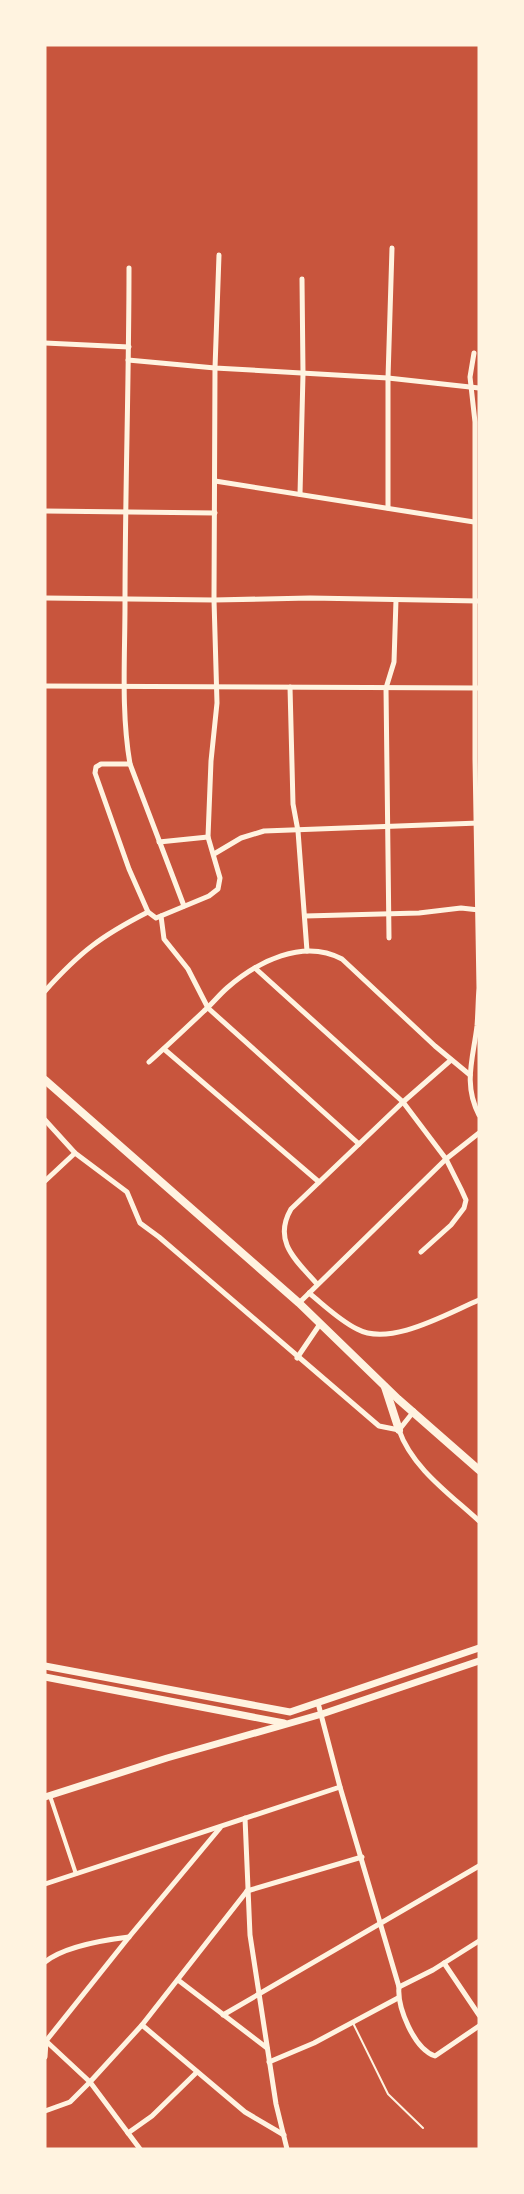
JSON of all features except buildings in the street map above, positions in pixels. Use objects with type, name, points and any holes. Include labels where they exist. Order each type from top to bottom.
[{"type":"highway","points":[[45,1080],[298,1303],[385,1386],[479,1470]]},
{"type":"highway","points":[[385,1386],[399,1430]]},
{"type":"main road","points":[[45,1666],[290,1712],[479,1647]]},
{"type":"main road","points":[[48,1796],[167,1758],[322,1714],[479,1661]]},
{"type":"main road","points":[[86,1684],[89,1674]]},
{"type":"main road","points":[[45,1677],[289,1724]]},
{"type":"main road","points":[[111,1689],[114,1678]]},
{"type":"street","points":[[388,508],[388,378],[392,248]]},
{"type":"street","points":[[130,764],[101,764],[96,767],[95,773],[117,836],[149,913],[154,918],[209,896],[218,889],[220,878],[208,837],[217,703],[214,600],[215,368],[219,255]]},
{"type":"street","points":[[129,268],[125,511],[127,745],[130,764],[184,906]]},
{"type":"street","points":[[300,494],[303,374],[302,279]]},
{"type":"street","points":[[45,343],[129,347]]},
{"type":"street","points":[[474,353],[470,388],[475,411],[478,949],[477,1026],[470,1075],[470,1094],[479,1115]]},
{"type":"street","points":[[128,360],[215,368],[388,378],[479,388]]},
{"type":"street","points":[[215,481],[474,522]]},
{"type":"street","points":[[45,511],[215,513]]},
{"type":"street","points":[[45,598],[214,600],[310,598],[477,601]]},
{"type":"street","points":[[389,938],[386,688],[394,662],[396,600]]},
{"type":"street","points":[[45,686],[477,688]]},
{"type":"street","points":[[290,687],[293,804],[298,831],[308,951]]},
{"type":"street","points":[[214,854],[241,838],[264,831],[477,823]]},
{"type":"street","points":[[159,842],[208,837]]},
{"type":"street","points":[[306,916],[427,912],[461,908],[478,910]]},
{"type":"street","points":[[45,991],[73,960],[92,944],[114,929],[149,913]]},
{"type":"street","points":[[161,916],[164,939],[188,969],[208,1008],[359,1144]]},
{"type":"street","points":[[149,1062],[227,988],[255,968],[273,958],[308,951],[342,958],[470,1075]]},
{"type":"street","points":[[255,968],[403,1102],[446,1160],[464,1194],[466,1200],[464,1208],[451,1225],[421,1252]]},
{"type":"street","points":[[164,1049],[319,1182]]},
{"type":"street","points":[[317,1284],[288,1250],[284,1233],[286,1217],[291,1209],[403,1102],[451,1060]]},
{"type":"street","points":[[45,1120],[75,1153],[127,1192],[140,1223],[379,1426],[399,1430]]},
{"type":"street","points":[[298,1303],[446,1160],[479,1133]]},
{"type":"street","points":[[45,1181],[75,1153]]},
{"type":"street","points":[[309,1293],[358,1330],[381,1336],[403,1332],[479,1300]]},
{"type":"street","points":[[297,1358],[320,1324]]},
{"type":"street","points":[[399,1430],[414,1411]]},
{"type":"street","points":[[399,1430],[404,1443],[421,1467],[479,1521]]},
{"type":"street","points":[[318,1703],[340,1787],[399,1987],[398,1998],[418,2044],[428,2054],[435,2056],[479,2026]]},
{"type":"street","points":[[45,1884],[340,1787]]},
{"type":"street","points":[[48,1796],[76,1875]]},
{"type":"street","points":[[245,1818],[250,1935],[276,2104],[287,2149]]},
{"type":"street","points":[[45,2057],[46,2040],[222,1826]]},
{"type":"street","points":[[45,2111],[70,2102],[90,2082],[142,2025],[247,1891],[362,1857]]},
{"type":"street","points":[[223,2015],[479,1866]]},
{"type":"street","points":[[45,1962],[57,1954],[70,1950],[129,1937]]},
{"type":"street","points":[[399,1987],[479,1941]]},
{"type":"street","points":[[444,1963],[479,2015]]},
{"type":"street","points":[[178,1980],[267,2048]]},
{"type":"street","points":[[269,2062],[314,2043],[398,1998]]},
{"type":"street","points":[[142,2025],[245,2112],[284,2135]]},
{"type":"street","points":[[46,2040],[90,2082],[140,2149]]},
{"type":"street","points":[[128,2133],[152,2116],[196,2072]]},
{"type":"lane","points":[[353,2023],[388,2094],[423,2128]]}]
